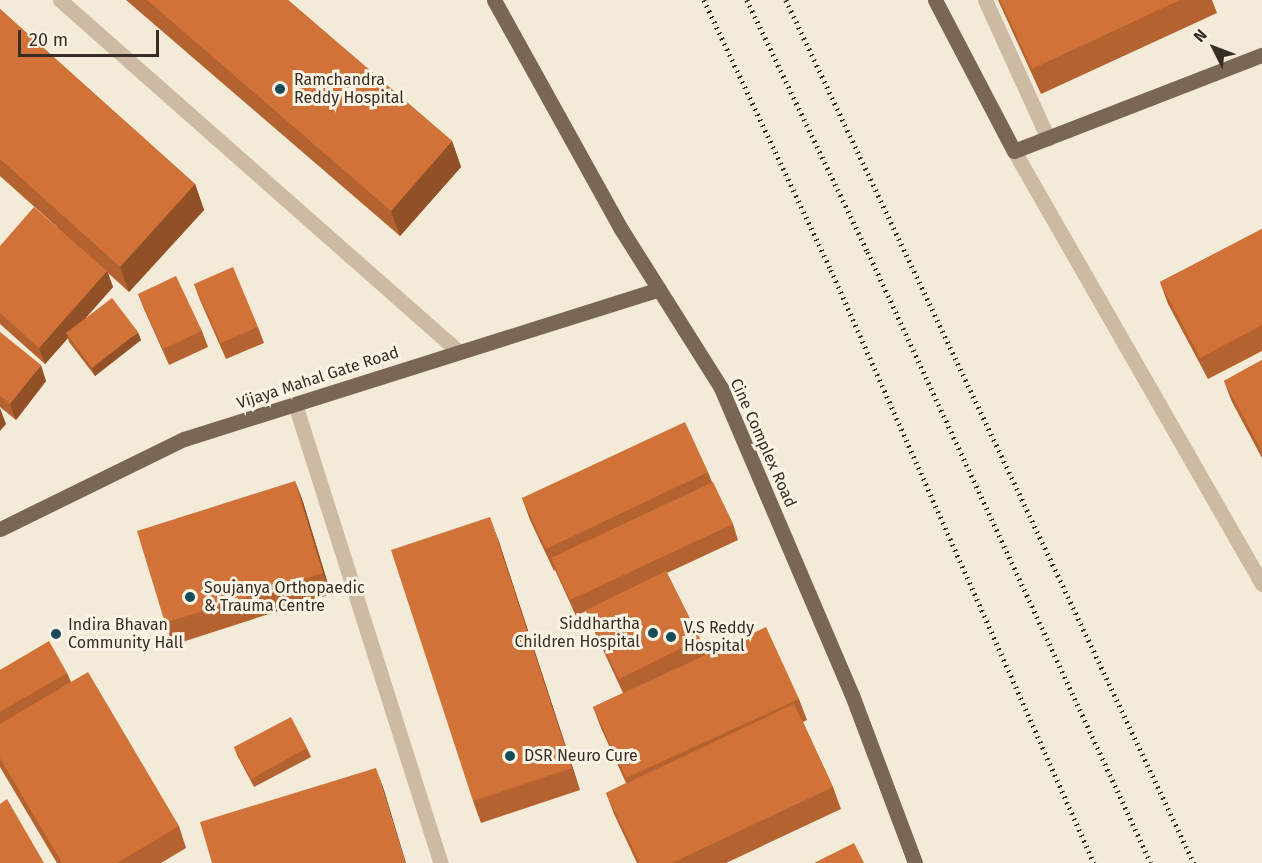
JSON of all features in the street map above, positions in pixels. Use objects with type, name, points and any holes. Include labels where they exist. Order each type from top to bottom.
[{"type":"main road","name":"Cine Complex Road","points":[[494,0],[621,229],[721,388],[852,696],[915,863]]},
{"type":"main road","points":[[935,0],[1014,151],[1262,55]]},
{"type":"main road","name":"Vijaya Mahal Gate Road","points":[[0,529],[184,439],[659,289]]},
{"type":"street","points":[[60,0],[459,352]]},
{"type":"street","points":[[985,0],[1048,138]]},
{"type":"street","points":[[1014,151],[1261,581]]},
{"type":"street","points":[[295,404],[441,863]]},
{"type":"building","points":[[147,0],[288,0],[452,141],[391,211]]},
{"type":"building","points":[[1000,0],[1180,0],[1032,69]]},
{"type":"building","points":[[0,9],[195,184],[120,267],[0,159]]},
{"type":"building","points":[[34,207],[107,271],[39,348],[0,313],[0,246]]},
{"type":"building","points":[[1262,229],[1262,325],[1200,358],[1160,282]]},
{"type":"building","points":[[233,267],[258,327],[221,343],[194,284]]},
{"type":"building","points":[[176,276],[202,331],[163,349],[138,294]]},
{"type":"building","points":[[112,298],[138,332],[92,368],[66,333]]},
{"type":"building","points":[[0,332],[41,365],[10,404],[0,396]]},
{"type":"building","points":[[1262,360],[1262,451],[1224,381]]},
{"type":"building","points":[[685,422],[708,472],[546,549],[522,498]]},
{"type":"building","points":[[295,481],[323,573],[165,623],[137,531]]},
{"type":"building","points":[[713,482],[733,524],[570,600],[551,558]]},
{"type":"building","points":[[490,517],[572,768],[473,801],[391,550]]},
{"type":"building","points":[[666,571],[700,639],[619,679],[586,610]]},
{"type":"building","points":[[766,627],[799,699],[626,778],[593,707]]},
{"type":"building","points":[[49,641],[67,673],[0,712],[0,670]]},
{"type":"building","points":[[88,672],[179,826],[117,863],[62,863],[0,758],[0,724]]},
{"type":"building","points":[[794,704],[833,787],[672,863],[640,863],[606,793]]},
{"type":"building","points":[[291,717],[307,748],[251,779],[234,747]]},
{"type":"building","points":[[376,768],[405,863],[212,863],[200,822]]},
{"type":"building","points":[[7,799],[44,863],[0,863],[0,804]]},
{"type":"building","points":[[854,843],[864,863],[814,863]]},
{"type":"railway","points":[[704,0],[831,270],[1094,863]]},
{"type":"railway","points":[[747,0],[868,252],[1151,863]]},
{"type":"railway","points":[[786,0],[1194,863]]},
{"type":"place","name":"Ramchandra Reddy Hospital","points":[[280,89]]},
{"type":"place","name":"Soujanya Orthopaedic & Trauma Centre","points":[[190,597]]},
{"type":"place","name":"Siddhartha Children Hospital","points":[[653,633]]},
{"type":"place","name":"Indira Bhavan Community Hall","points":[[56,634]]},
{"type":"place","name":"V.S Reddy Hospital","points":[[671,637]]},
{"type":"place","name":"DSR Neuro Cure","points":[[510,756]]}]
